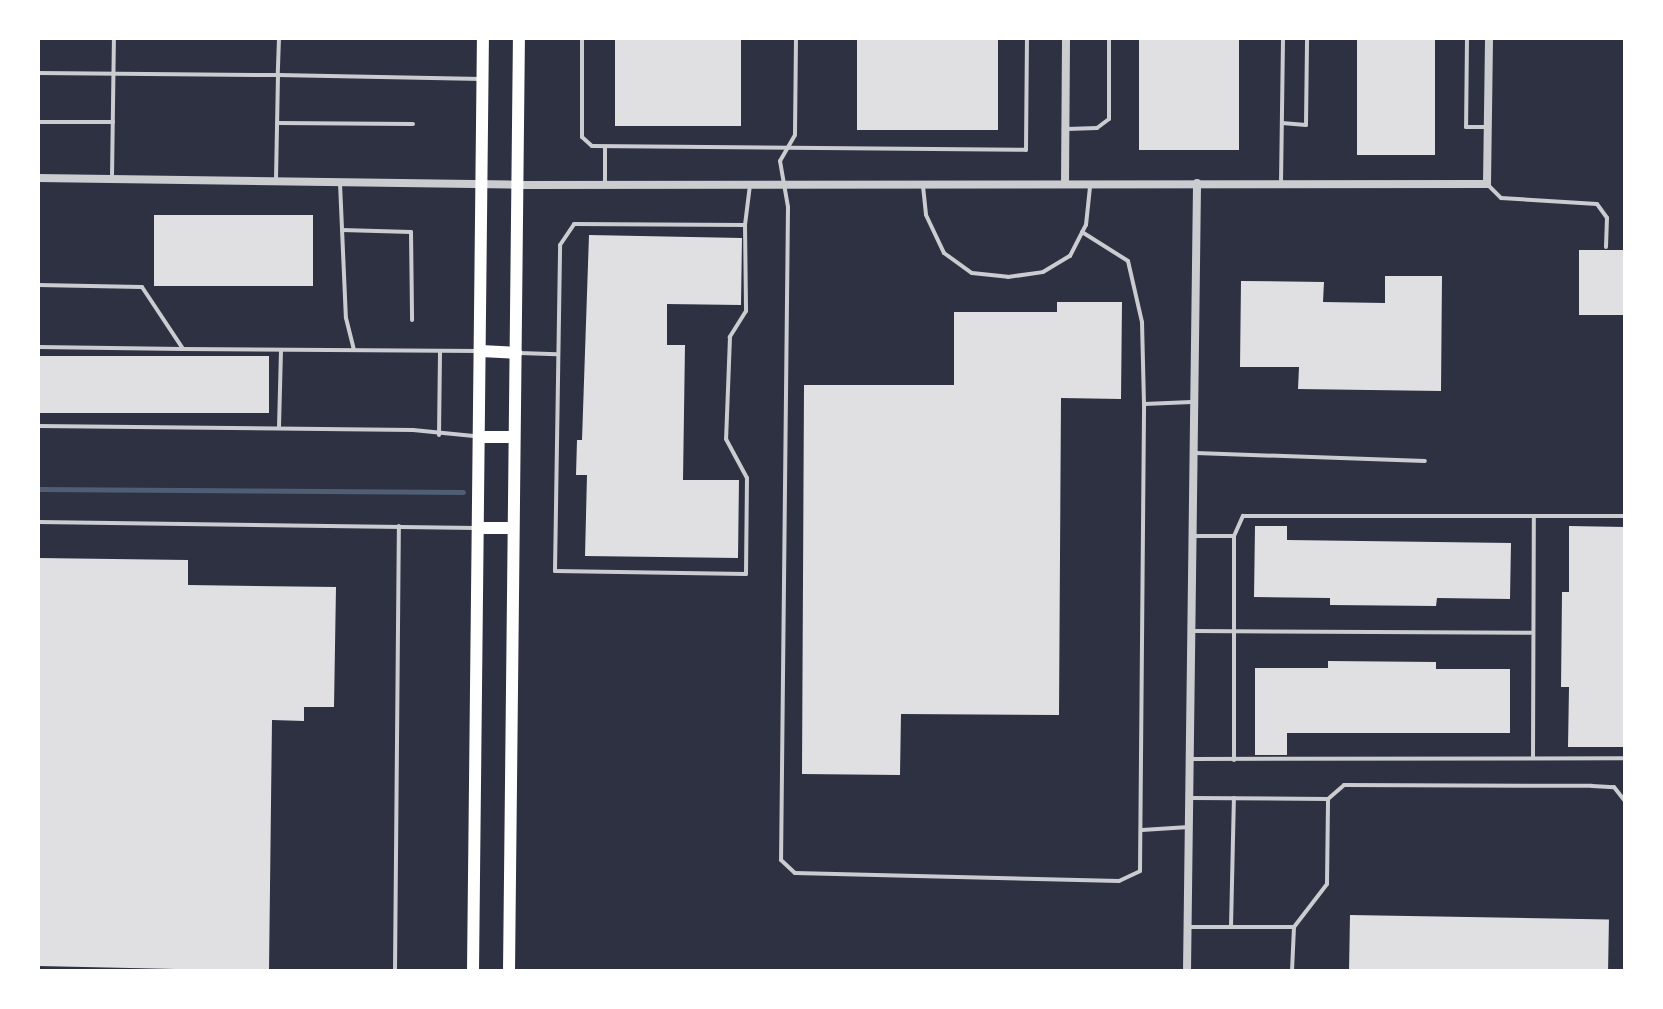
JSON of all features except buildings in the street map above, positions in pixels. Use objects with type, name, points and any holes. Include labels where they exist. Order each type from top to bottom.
[{"type":"main road","points":[[473,971],[483,38]]},
{"type":"main road","points":[[509,971],[519,38]]},
{"type":"main road","points":[[481,351],[516,353]]},
{"type":"main road","points":[[481,437],[514,437]]},
{"type":"main road","points":[[480,528],[513,528]]},
{"type":"street","points":[[1065,184],[1066,38]]},
{"type":"street","points":[[38,178],[483,185],[1487,184],[1489,38]]},
{"type":"street","points":[[1187,971],[1193,759],[1191,631],[1197,183]]},
{"type":"lane","points":[[112,180],[114,38]]},
{"type":"lane","points":[[276,182],[279,38]]},
{"type":"lane","points":[[582,38],[582,137],[592,146],[1026,150],[1027,38]]},
{"type":"lane","points":[[796,38],[795,135],[780,161],[788,207],[781,860],[795,873],[1119,881],[1140,871],[1142,322],[1128,261],[1082,232]]},
{"type":"lane","points":[[1065,129],[1097,128],[1109,119],[1109,38]]},
{"type":"lane","points":[[1281,183],[1283,38]]},
{"type":"lane","points":[[1282,123],[1306,125],[1307,38]]},
{"type":"lane","points":[[1467,38],[1466,127],[1488,127]]},
{"type":"lane","points":[[38,73],[483,79]]},
{"type":"lane","points":[[38,122],[113,122]]},
{"type":"lane","points":[[277,123],[413,124]]},
{"type":"lane","points":[[605,147],[605,185]]},
{"type":"lane","points":[[340,183],[346,318],[354,350]]},
{"type":"lane","points":[[923,184],[926,215],[944,253],[972,273],[1043,272],[1070,256],[1082,232],[1091,184]]},
{"type":"lane","points":[[1487,184],[1501,198],[1597,204],[1607,218],[1606,247]]},
{"type":"lane","points":[[745,225],[574,224],[560,245],[555,571],[746,574],[747,478],[726,439],[730,337],[746,311],[745,225],[750,185]]},
{"type":"lane","points":[[342,230],[411,232],[412,320]]},
{"type":"lane","points":[[38,285],[142,287],[183,349]]},
{"type":"lane","points":[[38,347],[481,351]]},
{"type":"lane","points":[[279,428],[281,350]]},
{"type":"lane","points":[[439,435],[440,351]]},
{"type":"lane","points":[[516,353],[557,354]]},
{"type":"lane","points":[[1144,404],[1194,402]]},
{"type":"lane","points":[[38,426],[279,428],[481,437]]},
{"type":"lane","points":[[1193,453],[1425,461]]},
{"type":"lane","points":[[1234,760],[1234,536],[1243,516],[1625,516]]},
{"type":"lane","points":[[1533,758],[1531,633],[1534,516]]},
{"type":"lane","points":[[38,522],[480,528]]},
{"type":"lane","points":[[395,971],[399,526]]},
{"type":"lane","points":[[1192,536],[1234,536]]},
{"type":"lane","points":[[1191,631],[1531,633]]},
{"type":"lane","points":[[1193,759],[1625,758]]},
{"type":"lane","points":[[1192,798],[1328,799],[1344,785],[1406,785],[1614,787],[1625,801]]},
{"type":"lane","points":[[1231,927],[1234,798]]},
{"type":"lane","points":[[1292,971],[1294,927],[1327,884],[1328,799]]},
{"type":"lane","points":[[1141,830],[1191,827]]},
{"type":"lane","points":[[1188,927],[1294,927]]},
{"type":"waterway","points":[[38,489],[463,492]]}]
